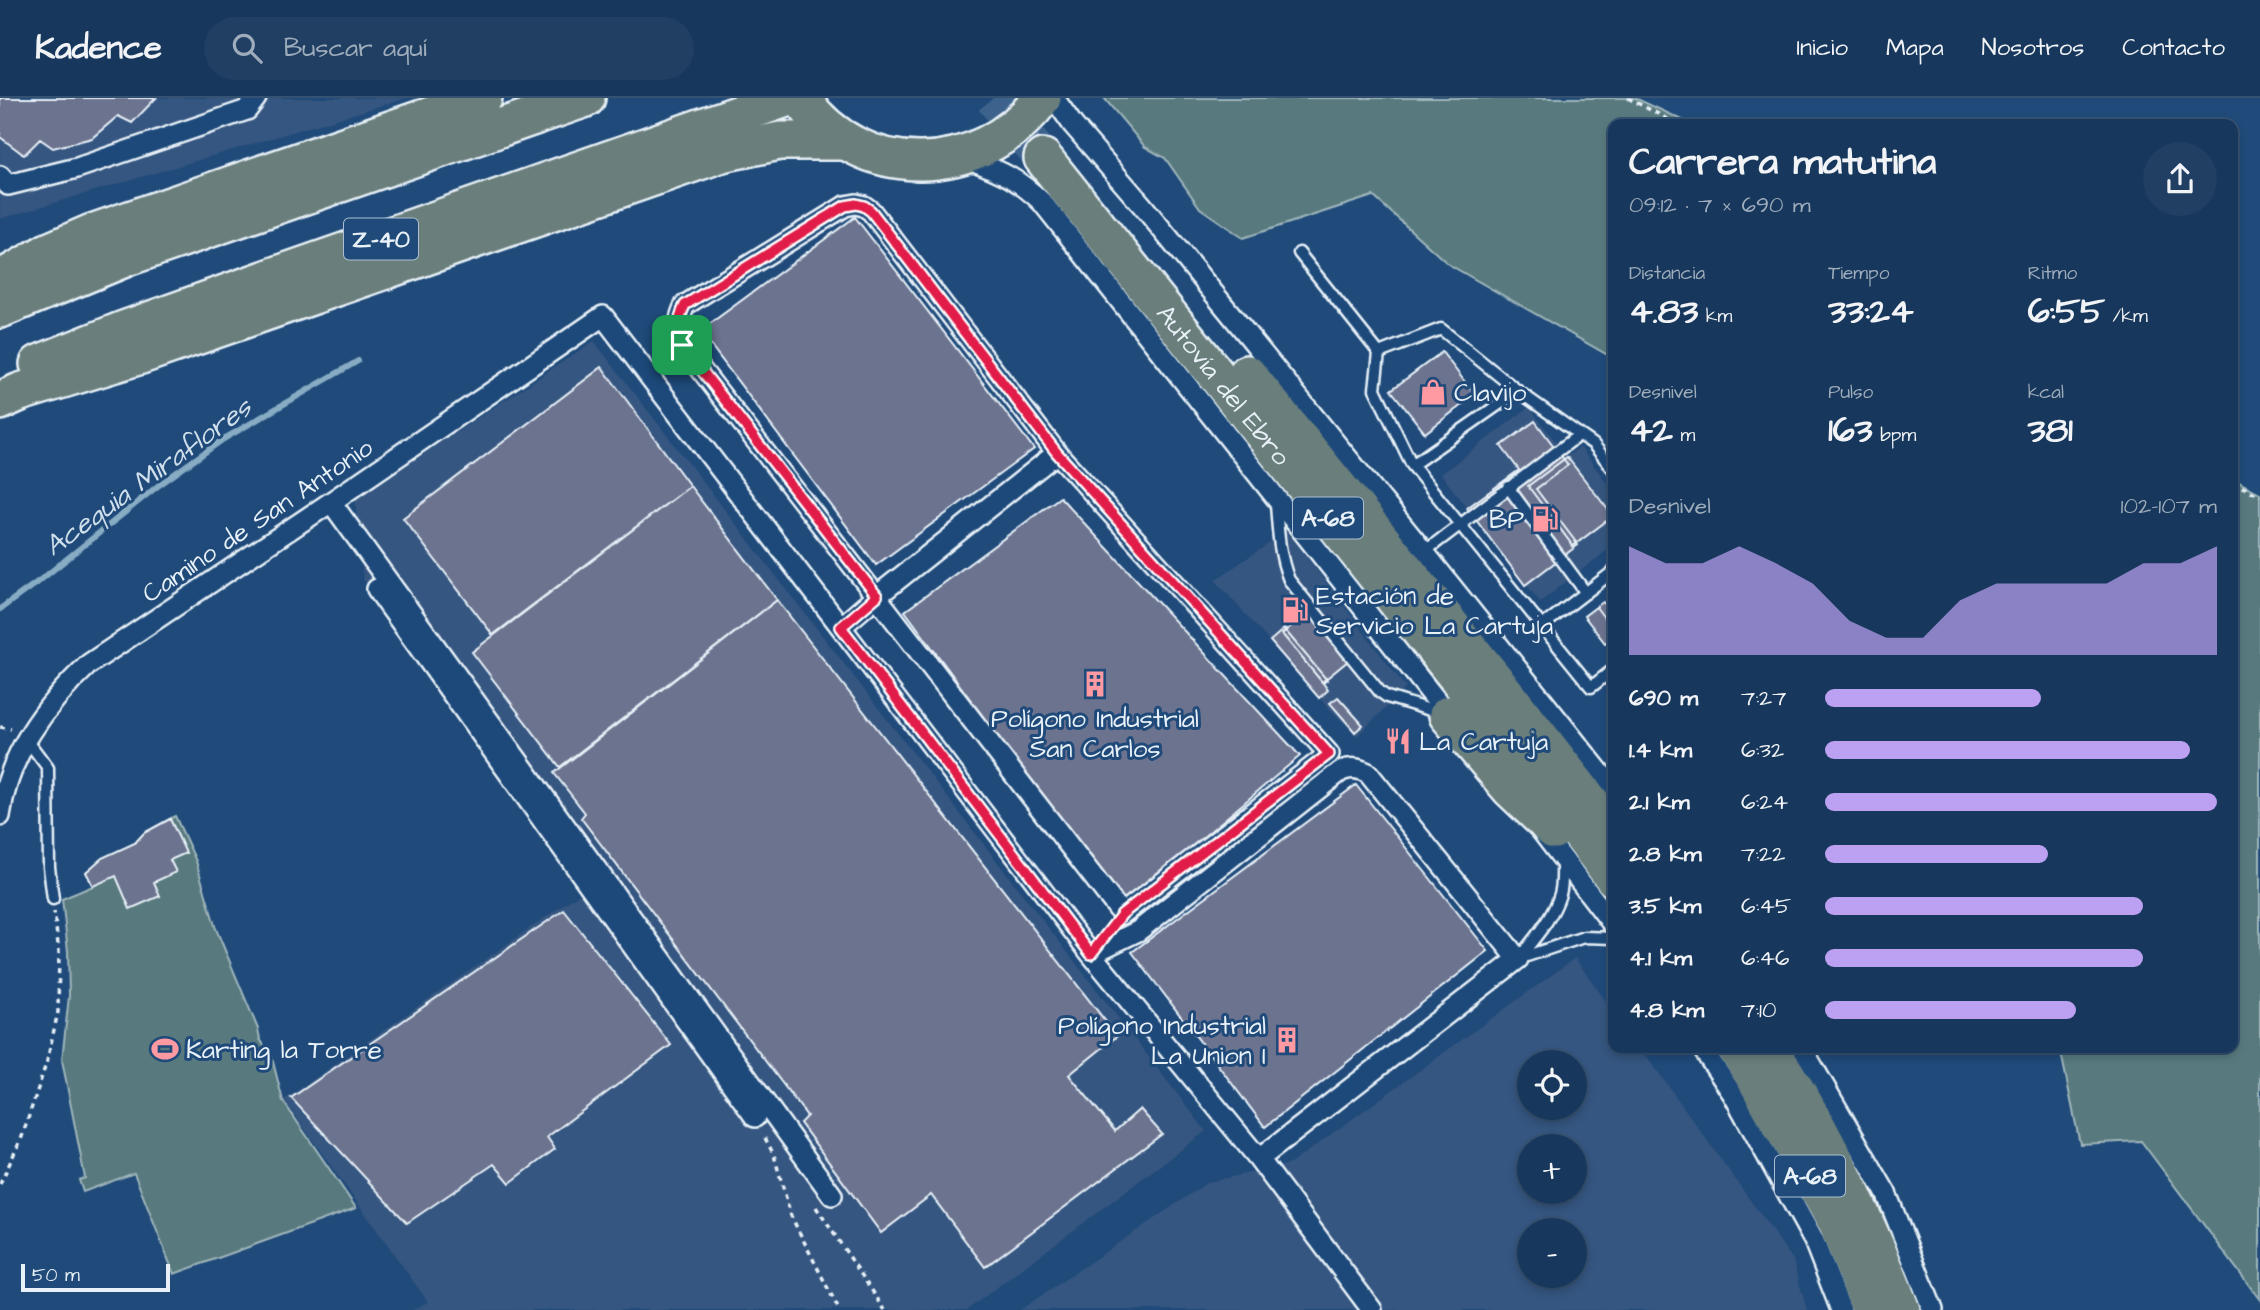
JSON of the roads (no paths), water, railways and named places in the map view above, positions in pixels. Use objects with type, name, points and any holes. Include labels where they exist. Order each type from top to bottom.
[{"type":"highway","points":[[0,280],[48,252],[92,233],[483,98]]},
{"type":"highway","name":"Z-40","points":[[0,309],[127,257],[586,98]]},
{"type":"highway","points":[[801,98],[825,126],[846,141],[873,154],[902,160],[931,161],[961,156],[1000,138],[1020,123],[1042,98]]},
{"type":"highway","name":"Z-40","points":[[5,388],[150,321],[774,102]]},
{"type":"highway","points":[[5,388],[141,355],[722,153],[780,141],[846,141]]},
{"type":"highway","name":"Autovía del Ebro","points":[[1608,824],[1504,691],[1051,150],[1608,870]]},
{"type":"highway","points":[[1448,715],[1510,788],[1608,880]]},
{"type":"highway","name":"A-68","points":[[1739,1053],[1838,1225],[1871,1310]]},
{"type":"highway","name":"A-68","points":[[1772,1053],[1837,1163],[1884,1265],[1901,1310]]},
{"type":"highway","points":[[1792,1053],[1833,1128],[1837,1163]]},
{"type":"street","points":[[0,176],[8,185],[77,167],[247,110],[256,98]]},
{"type":"street","points":[[1054,98],[1073,125],[1142,205],[1608,783]]},
{"type":"street","points":[[961,156],[1023,183],[1042,202],[1448,715]]},
{"type":"street","points":[[1091,954],[1122,914],[1329,754],[1057,453],[871,211],[856,204],[845,206],[685,305],[678,331],[682,345],[1122,914]]},
{"type":"street","name":"Camino de San Antonio","points":[[0,817],[2,798],[14,762],[26,740],[53,702],[89,664],[603,316],[841,627]]},
{"type":"street","points":[[1057,453],[841,627],[1091,954],[1259,1159],[1372,1310]]},
{"type":"street","points":[[331,502],[832,1195]]},
{"type":"street","points":[[353,534],[368,576],[755,1117]]},
{"type":"street","points":[[1091,954],[1138,932],[1341,771],[1359,769],[1368,774],[1518,959],[1259,1159]]},
{"type":"street","points":[[1510,788],[1608,918]]},
{"type":"street","points":[[1705,1053],[1733,1094],[1814,1241],[1840,1310]]},
{"type":"street","points":[[1805,1053],[1886,1193],[1933,1310]]},
{"type":"lane","points":[[1300,253],[1379,353],[1375,389],[1412,465],[1591,687],[1608,674]]},
{"type":"lane","points":[[1379,353],[1441,328],[1518,391],[1593,444],[1608,463]]},
{"type":"lane","points":[[1412,465],[1518,391]]},
{"type":"lane","points":[[1423,552],[1579,435]]},
{"type":"lane","points":[[1508,487],[1586,593]]},
{"type":"lane","points":[[1276,500],[1279,544],[1289,580],[1380,692],[1387,697],[1448,715]]},
{"type":"lane","points":[[1541,627],[1608,576]]},
{"type":"lane","points":[[26,740],[48,768],[49,867],[53,899]]},
{"type":"lane","points":[[1518,959],[1558,900],[1562,857]]},
{"type":"lane","points":[[1518,959],[1584,937],[1608,938]]},
{"type":"waterway","name":"Acequia Miraflores","points":[[0,609],[159,485],[222,440],[358,361]]},
{"type":"tunnel","points":[[993,98],[1043,158]]},
{"type":"place","name":"Clavijo","points":[[1433,392]]},
{"type":"place","name":"BP","points":[[1545,519]]},
{"type":"place","name":"Estación de Servicio La Cartuja","points":[[1295,610]]},
{"type":"place","name":"Polígono Industrial San Carlos","points":[[1095,684]]},
{"type":"place","name":"La Cartuja","points":[[1398,741]]},
{"type":"place","name":"Polígono Industrial La Union I","points":[[1287,1040]]},
{"type":"place","name":"Karting la Torre","points":[[165,1049]]}]
